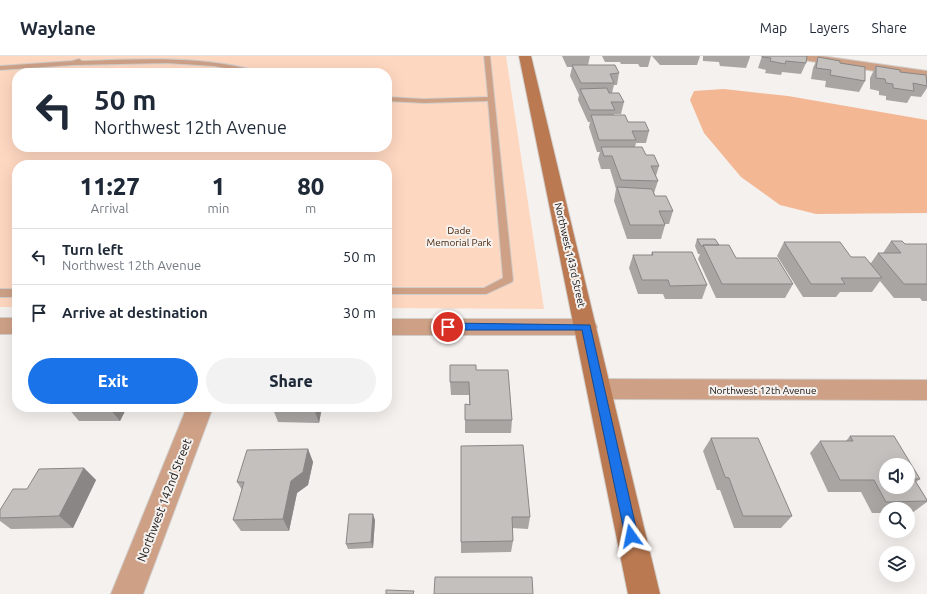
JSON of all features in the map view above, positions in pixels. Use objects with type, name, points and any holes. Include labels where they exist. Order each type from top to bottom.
[{"type":"street","name":"Northwest 143rd Street","points":[[525,56],[644,594]]},
{"type":"street","points":[[797,56],[927,75]]},
{"type":"street","points":[[910,72],[927,70]]},
{"type":"street","points":[[0,326],[12,326]]},
{"type":"street","points":[[392,326],[586,327]]},
{"type":"street","name":"Northwest 12th Avenue","points":[[599,390],[927,390]]},
{"type":"street","name":"Northwest 142nd Street","points":[[127,594],[198,412]]},
{"type":"lane","points":[[72,63],[96,56]]},
{"type":"lane","points":[[392,292],[486,291],[508,280],[487,56]]},
{"type":"lane","points":[[0,68],[72,63],[154,62],[209,63],[241,68]]},
{"type":"lane","points":[[392,98],[424,100],[491,99]]},
{"type":"lane","points":[[0,293],[12,293]]},
{"type":"green space","name":"Dade Memorial Park","points":[[0,56],[506,56],[544,309],[392,308],[392,160],[12,160],[12,307],[0,307]]},
{"type":"shaded area","points":[[724,89],[788,96],[927,120],[927,213],[816,214],[780,205],[741,177],[704,133],[690,100],[694,91]]},
{"type":"building","points":[[762,56],[807,56],[806,63],[786,61],[785,64],[770,61],[771,58]]},
{"type":"building","points":[[818,57],[840,61],[840,63],[865,67],[865,81],[830,75],[831,70],[816,68]]},
{"type":"building","points":[[572,65],[615,65],[619,73],[610,74],[614,83],[581,83]]},
{"type":"building","points":[[876,66],[900,70],[900,72],[926,75],[927,86],[913,83],[914,91],[893,88],[893,84],[886,83],[885,79],[876,78]]},
{"type":"building","points":[[607,88],[609,93],[619,93],[624,102],[611,102],[615,110],[590,110],[580,89]]},
{"type":"building","points":[[591,115],[625,115],[628,122],[645,122],[649,131],[632,131],[636,140],[599,140]]},
{"type":"building","points":[[601,147],[642,147],[646,155],[654,155],[659,166],[651,166],[658,181],[621,180],[612,156],[604,156]]},
{"type":"building","points":[[617,187],[652,189],[655,196],[666,196],[673,211],[659,211],[665,225],[630,225]]},
{"type":"building","points":[[697,239],[715,239],[719,245],[701,246]]},
{"type":"building","points":[[891,241],[902,241],[905,244],[927,244],[927,284],[904,284],[878,253],[901,253]]},
{"type":"building","points":[[784,242],[840,242],[851,257],[865,257],[882,278],[841,278],[845,284],[811,284]]},
{"type":"building","points":[[703,245],[729,245],[736,258],[777,258],[793,284],[722,284]]},
{"type":"building","points":[[652,252],[692,252],[707,285],[670,286],[668,280],[642,280],[633,255],[653,255]]},
{"type":"building","points":[[450,365],[476,365],[476,370],[508,370],[512,420],[465,420],[465,404],[470,405],[469,382],[450,382]]},
{"type":"building","points":[[850,436],[894,436],[907,458],[879,458],[879,489],[874,480],[840,480],[820,441],[853,441]]},
{"type":"building","points":[[711,438],[758,438],[792,516],[743,516],[729,478],[725,477]]},
{"type":"building","points":[[523,445],[530,517],[512,517],[513,541],[461,542],[461,446]]},
{"type":"building","points":[[308,449],[303,472],[291,481],[283,519],[233,520],[244,482],[237,482],[247,450]]},
{"type":"building","points":[[84,468],[59,516],[0,518],[0,510],[13,489],[27,489],[39,469]]},
{"type":"building","points":[[915,471],[920,479],[915,479]]},
{"type":"building","points":[[915,481],[927,500],[927,501],[886,502],[882,494],[915,494]]},
{"type":"building","points":[[349,514],[373,514],[371,542],[346,544]]},
{"type":"building","points":[[435,577],[532,577],[533,594],[434,594]]},
{"type":"building","points":[[386,590],[414,591],[413,594],[386,594]]},
{"type":"route","points":[[448,327],[586,327],[631,536]]}]
